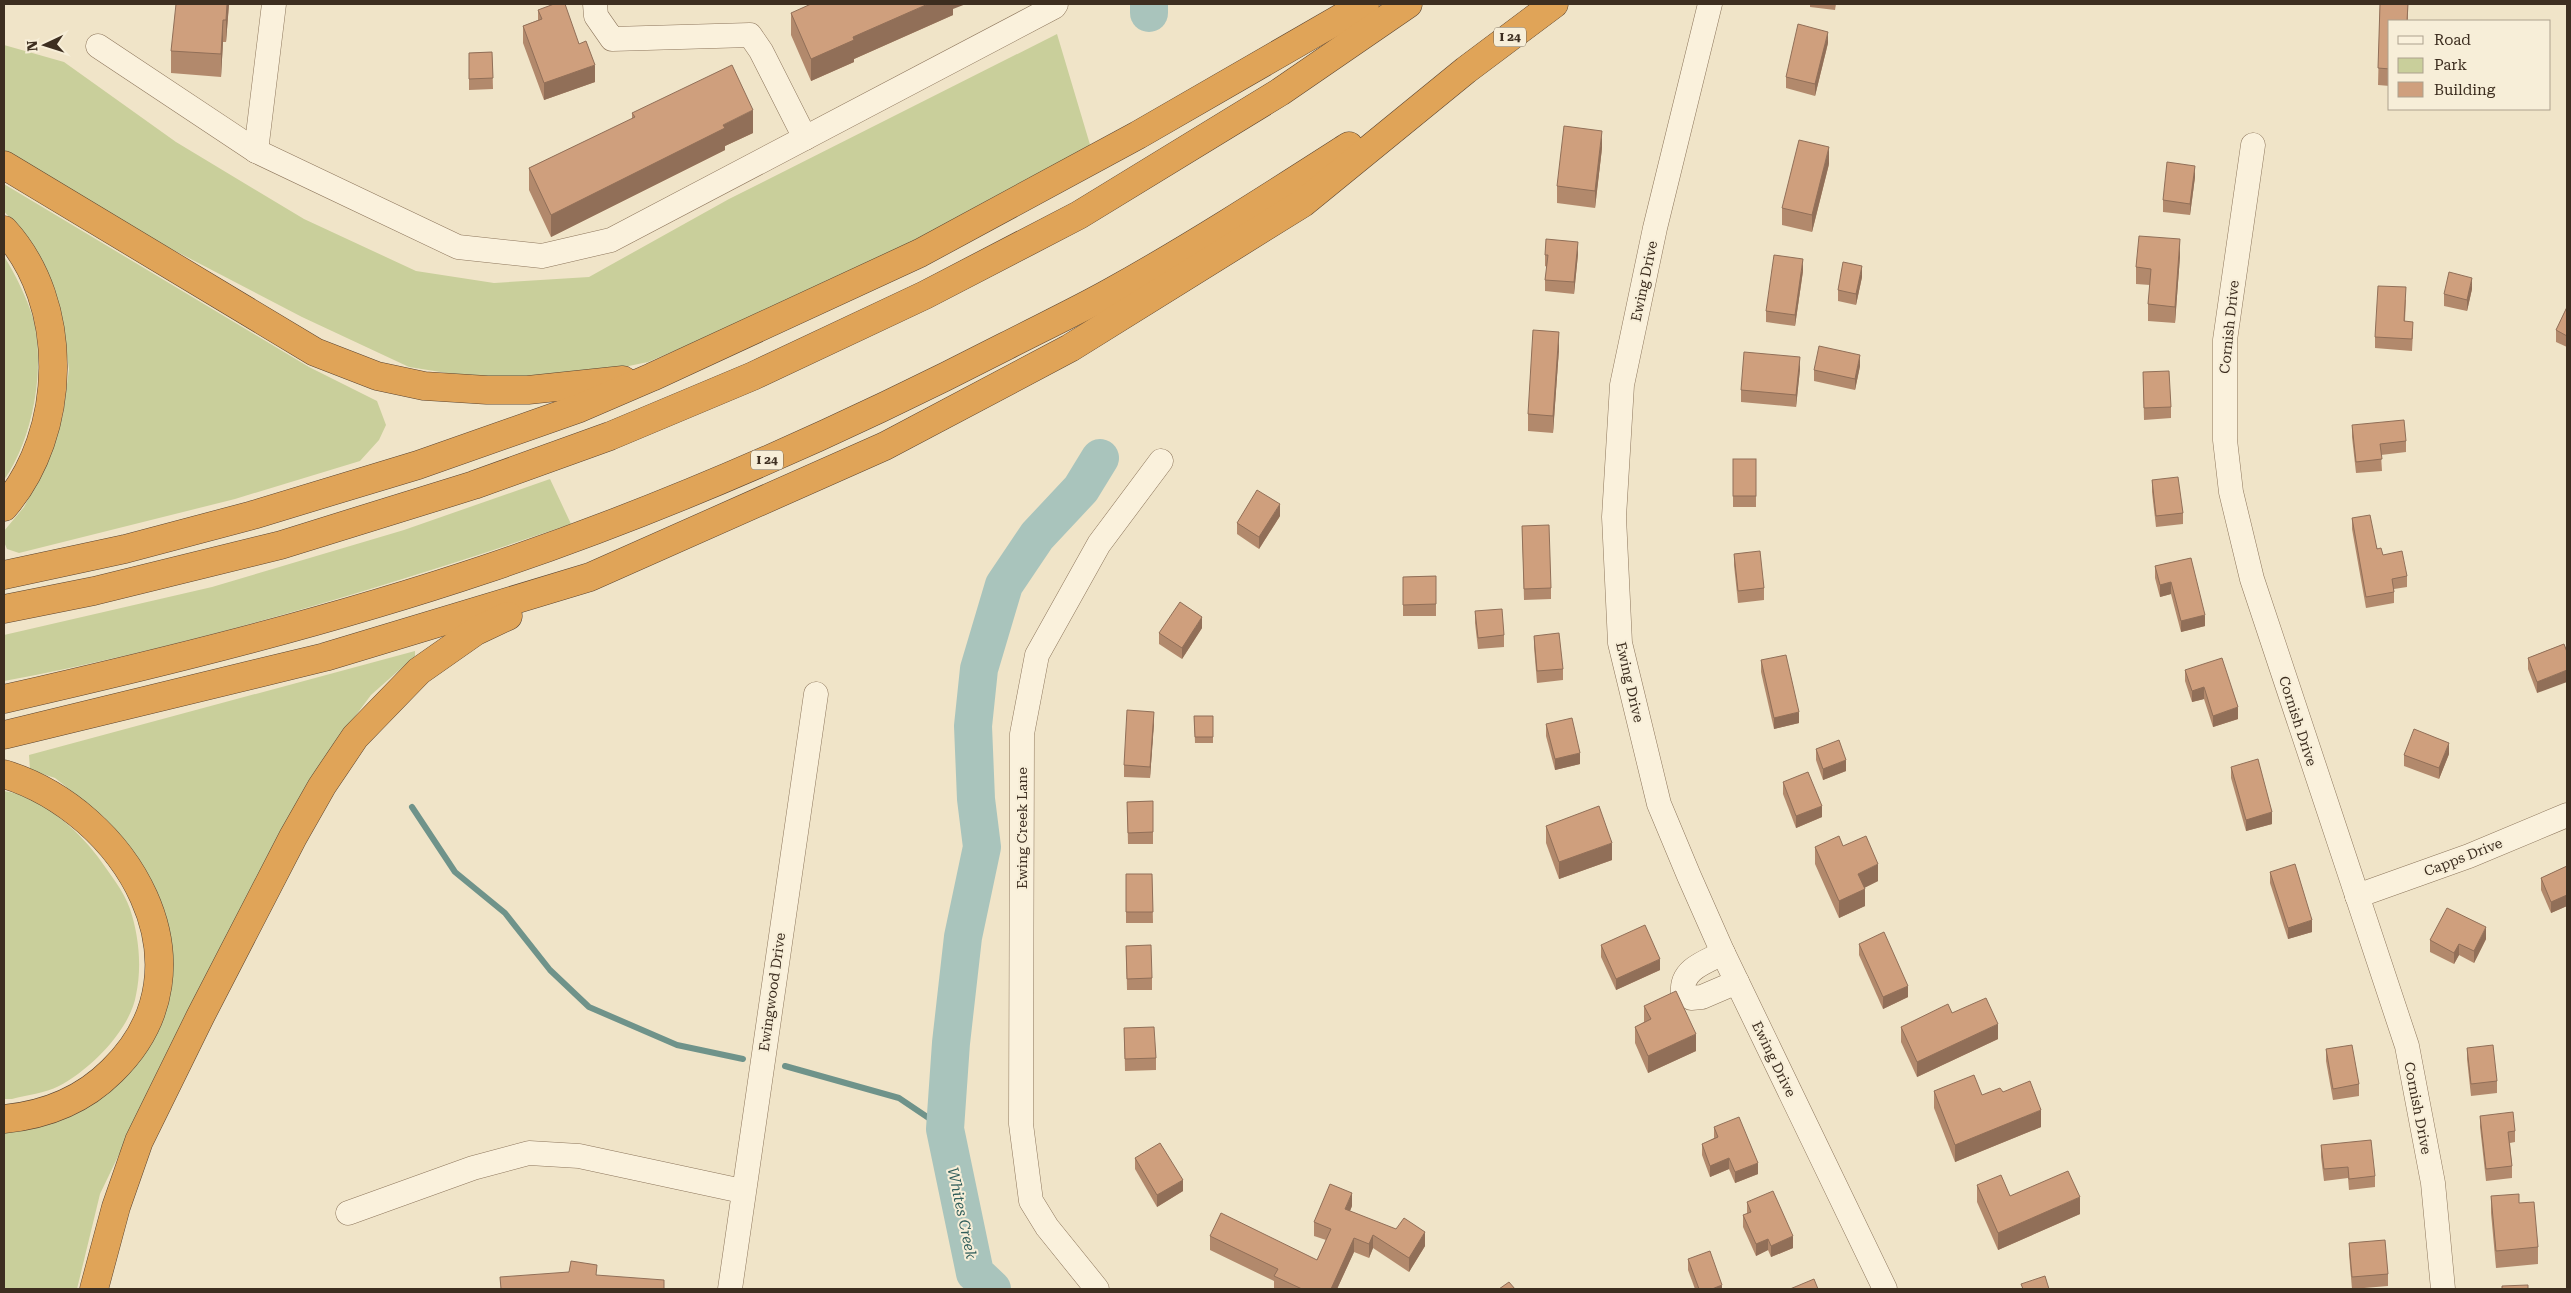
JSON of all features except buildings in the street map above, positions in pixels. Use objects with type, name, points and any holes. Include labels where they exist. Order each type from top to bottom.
[{"type":"highway","points":[[4,575],[125,549],[253,515],[418,465],[580,408],[652,377],[920,253],[1138,135],[1365,4]]},
{"type":"highway","points":[[4,609],[94,591],[281,545],[464,488],[610,436],[753,376],[926,295],[1079,215],[1280,92],[1408,4]]},
{"type":"highway","name":"I 24","points":[[4,699],[182,658],[388,600],[488,569],[615,522],[751,467],[901,400],[1110,292],[1246,212],[1466,70],[1554,4]]},
{"type":"highway","points":[[94,1289],[116,1208],[139,1141],[293,837],[322,786],[354,737],[419,670],[476,631],[590,577],[885,446],[1070,348],[1303,203],[1466,70]]},
{"type":"highway","points":[[4,165],[315,352],[377,376],[424,386],[487,390],[528,390],[652,377]]},
{"type":"highway","points":[[4,230],[22,255],[35,281],[49,321],[53,363],[46,426],[31,463],[13,496],[4,507]]},
{"type":"highway","points":[[4,735],[325,657],[590,577]]},
{"type":"highway","points":[[4,774],[29,782],[58,798],[110,842],[126,864],[146,902],[157,932],[161,964],[158,991],[151,1015],[137,1042],[122,1062],[98,1085],[71,1102],[40,1112],[4,1119]]},
{"type":"street","points":[[256,150],[274,4]]},
{"type":"street","points":[[595,4],[596,16],[612,39],[750,35],[761,51],[805,138]]},
{"type":"street","points":[[98,46],[256,150],[458,247],[542,256],[611,240],[1054,7],[1056,4]]},
{"type":"street","name":"Ewing Drive","points":[[1710,4],[1655,228],[1622,385],[1614,517],[1620,643],[1659,804],[1723,953],[1885,1289]]},
{"type":"street","name":"Cornish Drive","points":[[2253,145],[2225,340],[2224,431],[2231,492],[2252,579],[2407,1046],[2432,1184],[2443,1289]]},
{"type":"street","name":"Ewing Creek Lane","points":[[1097,1289],[1047,1227],[1031,1201],[1021,1124],[1022,734],[1037,655],[1099,544],[1161,461]]},
{"type":"street","name":"Ewingwood Drive","points":[[730,1289],[742,1191],[816,694]]},
{"type":"street","name":"Capps Drive","points":[[2357,896],[2469,856],[2567,815]]},
{"type":"street","points":[[1723,953],[1691,970],[1684,977],[1684,992],[1691,998],[1702,997],[1737,982]]},
{"type":"street","points":[[348,1213],[473,1168],[529,1153],[579,1156],[742,1191]]},
{"type":"green space","points":[[1057,34],[1091,148],[974,212],[761,314],[648,362],[576,377],[491,380],[409,367],[302,317],[160,243],[4,150],[4,45],[64,62],[176,142],[304,219],[416,271],[494,283],[589,277],[729,199]]},
{"type":"green space","points":[[4,184],[309,367],[377,401],[386,425],[379,440],[360,461],[235,499],[19,553],[7,549],[4,542],[4,531],[24,507],[43,471],[63,415],[69,369],[62,323],[34,250],[4,211]]},
{"type":"green space","points":[[4,256],[13,271],[33,318],[37,337],[38,358],[34,402],[29,424],[23,444],[4,480]]},
{"type":"green space","points":[[550,479],[571,524],[431,570],[290,613],[148,650],[4,681],[4,635],[212,587],[404,530]]},
{"type":"green space","points":[[415,651],[415,656],[371,695],[339,738],[136,1119],[100,1194],[77,1289],[4,1289],[4,1130],[99,1099],[126,1076],[147,1049],[160,1022],[166,924],[149,878],[124,841],[104,817],[55,778],[30,770],[29,755]]},
{"type":"green space","points":[[4,791],[31,799],[57,815],[80,836],[98,857],[120,889],[130,909],[136,930],[139,963],[138,984],[132,1008],[126,1022],[107,1048],[83,1070],[59,1086],[12,1099],[4,1099]]},
{"type":"waterway","points":[[1149,4],[1149,13]]},
{"type":"waterway","name":"Whites Creek","points":[[992,1289],[975,1273],[945,1129],[951,1043],[963,937],[982,847],[976,799],[973,726],[979,669],[1004,585],[1037,536],[1081,489],[1100,458]]},
{"type":"waterway","points":[[412,807],[455,872],[505,913],[550,970],[589,1007],[677,1045],[743,1059]]},
{"type":"waterway","points":[[785,1066],[899,1098],[945,1129]]}]
